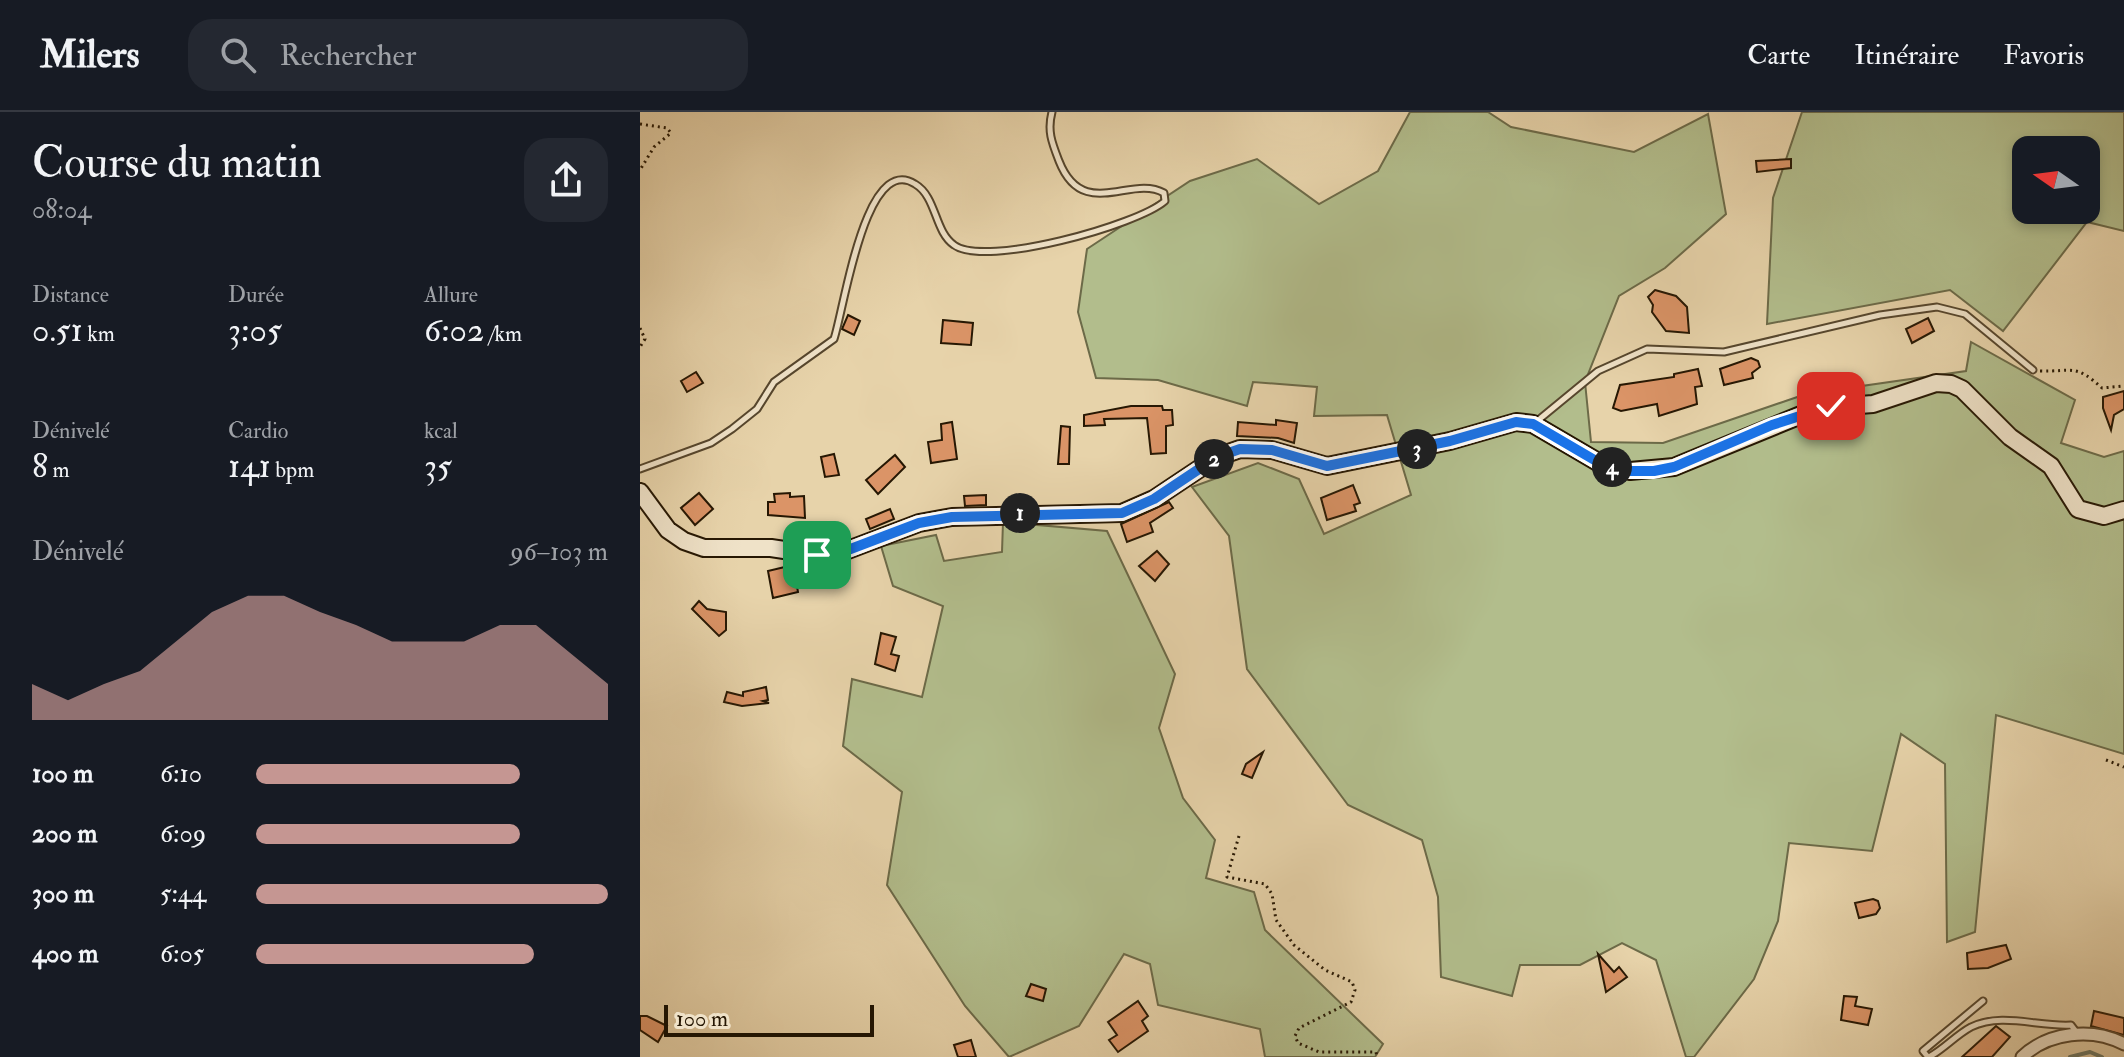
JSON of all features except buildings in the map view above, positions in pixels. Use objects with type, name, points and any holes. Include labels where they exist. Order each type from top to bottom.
[{"type":"street","points":[[640,492],[668,530],[684,541],[704,548],[771,548],[817,555],[840,553],[919,523],[952,517],[1122,513],[1154,499],[1217,457],[1240,449],[1272,450],[1327,466],[1439,444],[1516,422],[1533,424],[1603,465],[1630,471],[1654,471],[1674,467],[1818,408],[1873,404],[1936,383],[1962,389],[2010,437],[2051,466],[2078,509],[2104,516],[2124,510]]},
{"type":"street","points":[[2026,1056],[2059,1036],[2077,1034],[2114,1039],[2124,1044]]},
{"type":"lane","points":[[640,469],[711,443],[732,429],[757,409],[774,382],[834,339],[860,237],[875,195],[887,183],[902,179],[915,183],[927,195],[945,235],[964,250],[1029,247],[1154,210],[1165,201],[1164,193],[1157,189],[1119,194],[1091,192],[1076,185],[1064,172],[1049,135],[1052,112]]},
{"type":"lane","points":[[1533,424],[1598,371],[1647,349],[1724,352],[1880,315],[1937,307],[1965,314],[2033,370]]},
{"type":"lane","points":[[1983,1001],[1923,1051],[1928,1057],[1968,1028],[1993,1019],[2043,1026],[2071,1025],[2077,1034]]},
{"type":"path","points":[[640,124],[667,128],[671,133],[654,147],[640,170]]},
{"type":"path","points":[[640,328],[645,339],[640,347]]},
{"type":"path","points":[[2033,370],[2072,368],[2086,373],[2102,388],[2124,386]]},
{"type":"path","points":[[2106,760],[2124,767]]},
{"type":"path","points":[[1239,836],[1227,877],[1265,884],[1272,894],[1276,920],[1294,945],[1325,970],[1352,982],[1355,990],[1351,1002],[1299,1028],[1295,1036],[1298,1043],[1319,1052],[1376,1052],[1377,1057]]},
{"type":"green space","points":[[1410,112],[1488,112],[1511,127],[1634,152],[1708,114],[1726,214],[1665,268],[1619,296],[1585,382],[1591,442],[1663,443],[1806,394],[1966,371],[1971,342],[2075,400],[2061,443],[2104,457],[2124,451],[2124,754],[1996,715],[1975,932],[1947,942],[1945,764],[1901,734],[1872,851],[1789,843],[1778,921],[1754,979],[1694,1057],[1686,1057],[1656,960],[1622,943],[1580,965],[1520,965],[1512,996],[1441,977],[1438,897],[1422,840],[1348,805],[1247,669],[1229,536],[1192,487],[1258,463],[1299,479],[1324,534],[1411,495],[1387,415],[1314,416],[1317,387],[1253,382],[1247,406],[1158,380],[1096,378],[1078,312],[1087,249],[1190,181],[1257,159],[1319,204],[1378,171]]},
{"type":"green space","points":[[1802,112],[2124,112],[2124,231],[2095,224],[2100,224],[2100,136],[2012,136],[2012,224],[2085,224],[2003,331],[1950,290],[1767,324],[1773,198]]},
{"type":"green space","points":[[1003,522],[1107,531],[1175,674],[1159,728],[1183,798],[1215,840],[1206,878],[1254,892],[1265,930],[1383,1044],[1375,1057],[1265,1057],[1260,1029],[1158,1005],[1150,964],[1124,954],[1079,1026],[1009,1057],[965,1006],[887,885],[902,792],[843,746],[852,679],[922,697],[943,606],[893,586],[881,546],[936,535],[944,561],[1002,552]]},
{"type":"waterway","points":[[2070,1057],[2090,1052],[2102,1057]]},
{"type":"route","points":[[817,555],[840,553],[919,523],[952,517],[1122,513],[1154,499],[1217,457],[1240,449],[1272,450],[1311,464],[1327,466],[1403,452],[1516,422],[1533,424],[1603,465],[1630,471],[1654,471],[1674,467],[1772,425],[1831,406]]}]
